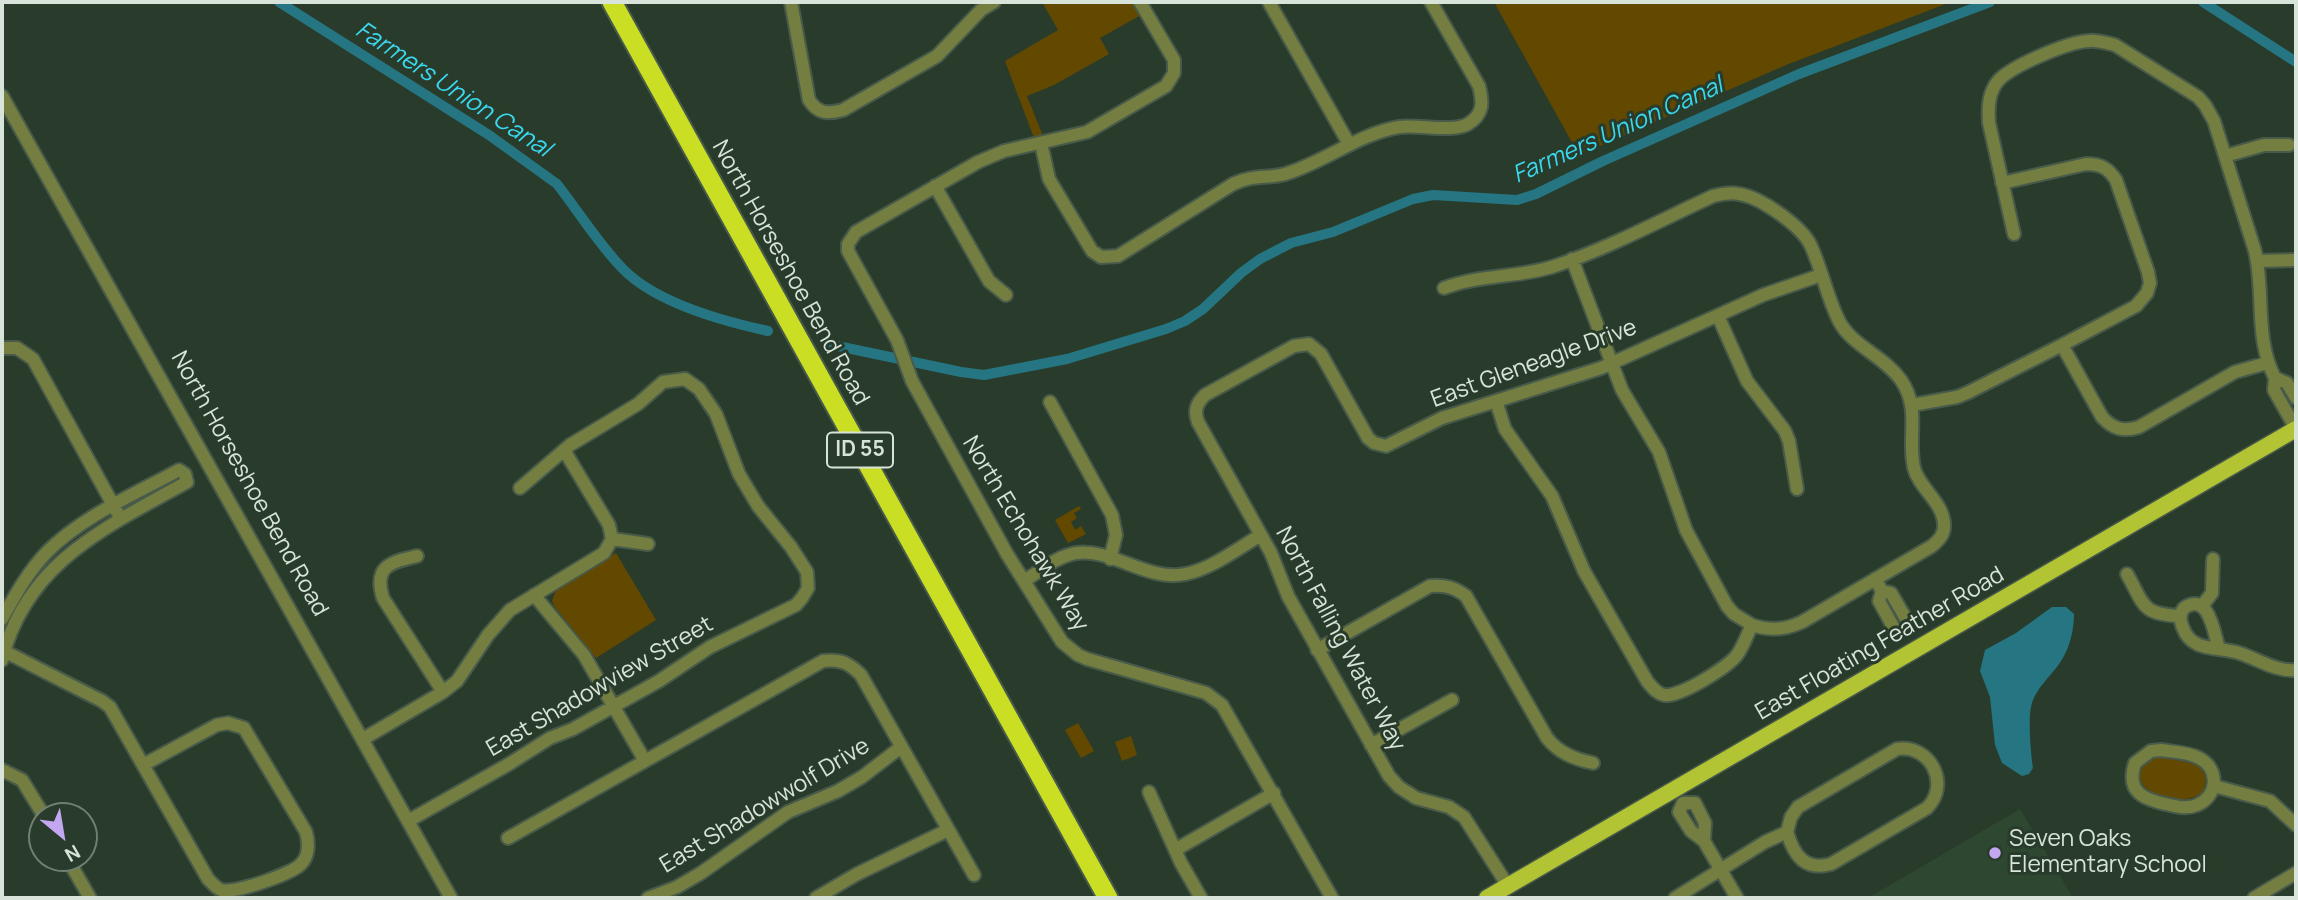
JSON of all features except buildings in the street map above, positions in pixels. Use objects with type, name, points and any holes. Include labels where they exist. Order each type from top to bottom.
[{"type":"highway","name":"North Horseshoe Bend Road","points":[[612,2],[1108,898]]},
{"type":"main road","name":"East Floating Feather Road","points":[[1487,898],[1679,796],[1916,649],[2296,429]]},
{"type":"street","points":[[791,2],[810,100],[814,107],[822,112],[832,113],[842,110],[937,56],[993,2]]},
{"type":"street","points":[[1006,295],[989,281],[935,186],[992,155],[1087,132],[1166,86],[1174,73],[1174,60],[1140,2]]},
{"type":"street","points":[[1269,2],[1349,144]]},
{"type":"street","points":[[1041,143],[1049,179],[1092,251],[1101,257],[1118,256],[1248,177],[1284,175],[1375,133],[1402,126],[1460,127],[1470,123],[1478,115],[1483,102],[1479,86],[1431,2]]},
{"type":"street","points":[[2014,234],[1988,109],[1991,94],[1998,81],[2017,66],[2076,43],[2101,41],[2115,45],[2198,97],[2206,105],[2214,121],[2258,261],[2262,339],[2267,363],[2275,378],[2274,390],[2296,429]]},
{"type":"street","name":"North Horseshoe Bend Road","points":[[2,96],[451,898]]},
{"type":"street","points":[[2225,156],[2264,145],[2289,145]]},
{"type":"street","points":[[1912,405],[1957,397],[2136,306],[2147,293],[2150,283],[2148,272],[2116,180],[2110,170],[2099,164],[2086,164],[2002,183]]},
{"type":"street","name":"North Echohawk Way","points":[[935,186],[856,232],[848,244],[850,257],[901,352],[918,393],[1024,581],[1062,642],[1078,655],[1215,698],[1228,713],[1332,898]]},
{"type":"street","points":[[1444,288],[1469,279],[1533,272],[1572,259],[1713,196],[1740,194],[1758,200],[1793,224],[1805,236],[1844,328],[1902,382],[1912,405],[1912,456],[1915,471],[1944,521],[1941,538],[1932,546],[1792,626],[1772,630],[1752,625],[1734,614],[1691,540],[1659,453],[1627,399],[1610,363],[1572,259]]},
{"type":"street","points":[[2258,261],[2296,260]]},
{"type":"street","name":"East Gleneagle Drive","points":[[1379,446],[1392,444],[1442,418],[1610,363],[1763,295],[1821,275]]},
{"type":"street","points":[[1717,316],[1748,381],[1789,440],[1797,489]]},
{"type":"street","name":"North Falling Water Way","points":[[1379,446],[1368,438],[1321,354],[1309,344],[1294,346],[1205,396],[1196,408],[1198,422],[1262,535],[1288,596],[1389,776],[1399,788],[1416,798],[1449,807],[1464,817],[1508,886]]},
{"type":"street","points":[[2062,345],[2102,417],[2109,425],[2129,430],[2139,427],[2235,372],[2267,363]]},
{"type":"street","points":[[2,348],[17,348],[33,359],[121,519]]},
{"type":"street","points":[[2275,378],[2287,383],[2296,398]]},
{"type":"street","name":"East Shadowview Street","points":[[408,821],[509,764],[550,737],[573,729],[614,707],[710,647],[796,606],[808,588],[807,572],[758,506],[739,474],[716,414],[699,389],[685,379],[663,382],[638,404],[564,450]]},
{"type":"street","points":[[1496,401],[1506,429],[1552,496],[1584,571],[1654,690],[1664,695],[1682,692],[1732,661],[1739,653],[1752,625]]},
{"type":"street","points":[[1050,402],[1112,515],[1115,535],[1110,559]]},
{"type":"street","points":[[363,739],[457,681],[488,635],[510,610],[604,553],[612,539],[609,525],[564,450],[520,488]]},
{"type":"street","points":[[185,474],[208,461]]},
{"type":"street","points":[[2,619],[26,577],[48,551],[114,506],[179,470],[185,474],[187,482],[77,546],[42,581],[9,633],[3,654],[102,701],[116,716],[143,765],[208,879],[222,890],[240,890],[301,864],[309,843],[306,832],[244,728],[237,725],[217,725],[143,765]]},
{"type":"street","points":[[1024,581],[1064,557],[1086,553],[1164,574],[1184,575],[1205,567],[1262,535]]},
{"type":"street","points":[[612,539],[648,544]]},
{"type":"street","points":[[417,556],[393,562],[386,567],[380,576],[380,587],[383,598],[443,692]]},
{"type":"street","points":[[2202,606],[2212,593],[2213,559]]},
{"type":"street","points":[[2127,574],[2151,612],[2180,617]]},
{"type":"street","points":[[1875,579],[1882,591],[1878,601],[1895,630],[1905,630],[1916,649]]},
{"type":"street","points":[[1317,650],[1430,586],[1449,586],[1466,596],[1552,745],[1572,759],[1593,763]]},
{"type":"street","points":[[534,595],[584,655],[645,761]]},
{"type":"street","points":[[2219,649],[2208,613],[2202,606],[2189,605],[2184,608],[2180,617],[2185,635],[2199,646],[2242,654],[2281,670],[2296,670]]},
{"type":"street","points":[[508,838],[823,661],[842,661],[861,676],[974,875]]},
{"type":"street","points":[[1371,745],[1452,700]]},
{"type":"street","name":"East Shadowwolf Drive","points":[[648,898],[677,887],[701,873],[788,812],[838,791],[862,777],[901,747]]},
{"type":"street","points":[[1897,749],[1917,750],[1927,758],[1937,775],[1939,787],[1936,799],[1927,808],[1832,864],[1819,867],[1808,865],[1800,859],[1787,832],[1791,817],[1798,807],[1897,749]]},
{"type":"street","points":[[2161,750],[2194,756],[2208,764],[2214,776],[2214,786],[2204,801],[2195,806],[2185,808],[2152,802],[2139,794],[2132,780],[2133,770],[2141,756],[2151,751],[2161,750]]},
{"type":"street","points":[[2,770],[22,780],[35,802]]},
{"type":"street","points":[[2214,786],[2270,801],[2296,825]]},
{"type":"street","points":[[1149,792],[1175,849],[1202,898]]},
{"type":"street","points":[[1175,849],[1274,793]]},
{"type":"street","points":[[1679,796],[1679,812],[1691,831],[1704,841],[1737,898]]},
{"type":"street","points":[[816,898],[857,874],[948,830]]},
{"type":"street","points":[[1675,898],[1765,842],[1787,832]]},
{"type":"street","points":[[76,872],[90,898]]},
{"type":"street","points":[[2254,898],[2296,873]]},
{"type":"shaded area","points":[[1042,2],[1133,2],[1141,15],[1100,38],[1109,54],[1054,85],[1027,96],[1043,136],[1034,138],[1005,61],[1058,30]]},
{"type":"shaded area","points":[[1494,2],[1951,2],[1786,65],[1579,155]]},
{"type":"shaded area","points":[[1079,506],[1081,509],[1074,513],[1077,518],[1071,522],[1075,530],[1081,526],[1086,534],[1068,543],[1055,520]]},
{"type":"shaded area","points":[[616,553],[656,620],[596,658],[552,601],[556,590]]},
{"type":"shaded area","points":[[1078,723],[1094,751],[1081,758],[1065,730]]},
{"type":"shaded area","points":[[1131,736],[1137,755],[1122,761],[1115,742]]},
{"type":"shaded area","points":[[2161,756],[2198,765],[2206,777],[2204,791],[2195,797],[2170,799],[2148,790],[2141,782],[2140,772],[2147,760]]},
{"type":"shaded area","name":"Seven Oaks Elementary School","points":[[2020,809],[2073,898],[1868,898]]},
{"type":"water","points":[[2052,607],[2066,607],[2074,614],[2072,632],[2064,656],[2033,700],[2030,720],[2033,768],[2029,774],[2022,776],[2002,763],[1995,745],[1990,697],[1980,671],[1985,650],[2016,633]]},
{"type":"waterway","name":"Farmers Union Canal","points":[[279,2],[489,135],[557,184],[606,250],[638,282],[691,309],[768,331]]},
{"type":"waterway","name":"Farmers Union Canal","points":[[828,344],[984,375],[1067,359],[1185,321],[1203,309],[1260,259],[1291,243],[1333,232],[1413,199],[1433,195],[1517,200],[1536,194],[1603,161],[1799,74],[1990,2]]},
{"type":"waterway","name":"Farmers Union Canal","points":[[2203,2],[2296,62]]},
{"type":"place","name":"Seven Oaks Elementary School","points":[[1995,853]]}]
